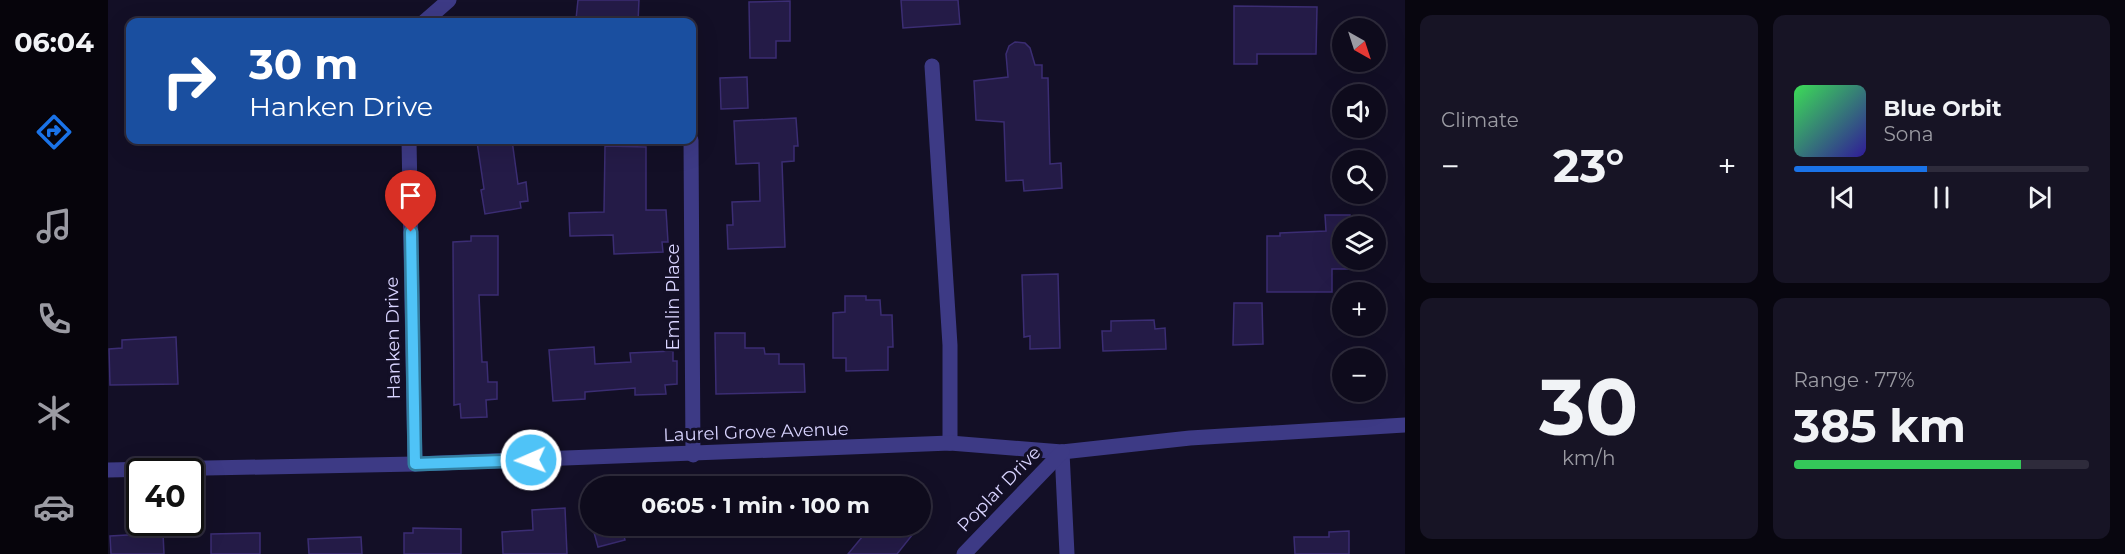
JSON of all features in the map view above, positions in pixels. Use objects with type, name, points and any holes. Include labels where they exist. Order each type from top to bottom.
[{"type":"street","points":[[429,18],[449,0]]},
{"type":"street","points":[[932,66],[950,345],[950,443]]},
{"type":"street","name":"Hanken Drive","points":[[409,144],[415,464]]},
{"type":"street","name":"Emlin Place","points":[[691,144],[693,455]]},
{"type":"street","name":"Laurel Grove Avenue","points":[[108,470],[415,464],[693,455],[950,443],[1062,452],[1190,438],[1405,425]]},
{"type":"street","points":[[1062,452],[1067,554]]},
{"type":"street","name":"Poplar Drive","points":[[963,554],[1062,452]]},
{"type":"building","points":[[578,0],[639,0],[638,18],[576,18]]},
{"type":"building","points":[[901,0],[958,0],[960,24],[903,28]]},
{"type":"building","points":[[790,1],[790,41],[776,41],[776,58],[750,58],[749,2]]},
{"type":"building","points":[[1234,6],[1317,7],[1316,54],[1257,54],[1257,64],[1234,64]]},
{"type":"building","points":[[1015,42],[1025,43],[1030,48],[1035,65],[1042,65],[1042,78],[1048,78],[1050,164],[1061,163],[1062,188],[1024,191],[1023,180],[1006,181],[1004,122],[976,120],[974,81],[1008,77],[1006,54],[1009,46]]},
{"type":"building","points":[[747,77],[748,108],[721,109],[720,78]]},
{"type":"building","points":[[796,118],[798,146],[794,146],[794,161],[782,162],[785,247],[728,249],[727,225],[733,225],[732,202],[760,201],[759,163],[736,164],[734,121]]},
{"type":"building","points":[[477,144],[513,144],[518,184],[526,182],[528,201],[520,202],[521,208],[485,214],[481,190],[484,189]]},
{"type":"building","points":[[605,146],[646,147],[646,210],[666,210],[668,242],[662,242],[663,252],[614,254],[613,235],[570,236],[569,213],[604,212]]},
{"type":"building","points":[[1325,215],[1350,215],[1332,216],[1332,292],[1267,292],[1267,236],[1280,236],[1280,233],[1326,231]]},
{"type":"building","points":[[471,236],[498,236],[498,295],[479,295],[482,362],[487,362],[488,382],[497,382],[497,399],[486,400],[487,417],[461,418],[460,404],[454,405],[453,242],[471,241]]},
{"type":"building","points":[[1058,274],[1060,348],[1030,349],[1030,336],[1024,337],[1022,275]]},
{"type":"building","points":[[845,296],[866,296],[866,300],[880,300],[881,315],[892,315],[893,347],[888,347],[888,370],[846,371],[846,358],[833,358],[833,313],[845,312]]},
{"type":"building","points":[[1234,303],[1262,303],[1263,344],[1233,345]]},
{"type":"building","points":[[1154,320],[1155,329],[1165,328],[1166,349],[1103,351],[1102,331],[1111,331],[1111,321]]},
{"type":"building","points":[[715,333],[745,333],[745,348],[764,348],[765,354],[779,354],[779,364],[804,364],[805,392],[716,394]]},
{"type":"building","points":[[176,337],[178,384],[110,385],[109,349],[122,348],[122,340]]},
{"type":"building","points":[[594,347],[595,364],[631,362],[630,353],[673,351],[673,361],[677,361],[677,384],[665,385],[666,394],[635,395],[635,388],[585,392],[585,399],[553,401],[549,350]]},
{"type":"building","points":[[565,508],[567,554],[503,554],[502,532],[533,530],[532,510]]},
{"type":"building","points":[[413,528],[461,529],[461,554],[404,554],[404,533],[413,533]]},
{"type":"building","points":[[1349,531],[1349,554],[1295,554],[1294,537],[1329,537],[1329,532]]},
{"type":"building","points":[[260,533],[260,554],[211,554],[211,534]]},
{"type":"building","points":[[110,536],[163,536],[164,554],[111,554]]},
{"type":"building","points":[[595,536],[624,536],[625,540],[598,547]]},
{"type":"building","points":[[863,536],[911,536],[897,554],[848,554]]},
{"type":"building","points":[[361,537],[362,554],[309,554],[308,539]]},
{"type":"route","points":[[411,232],[415,464],[531,460]]}]
